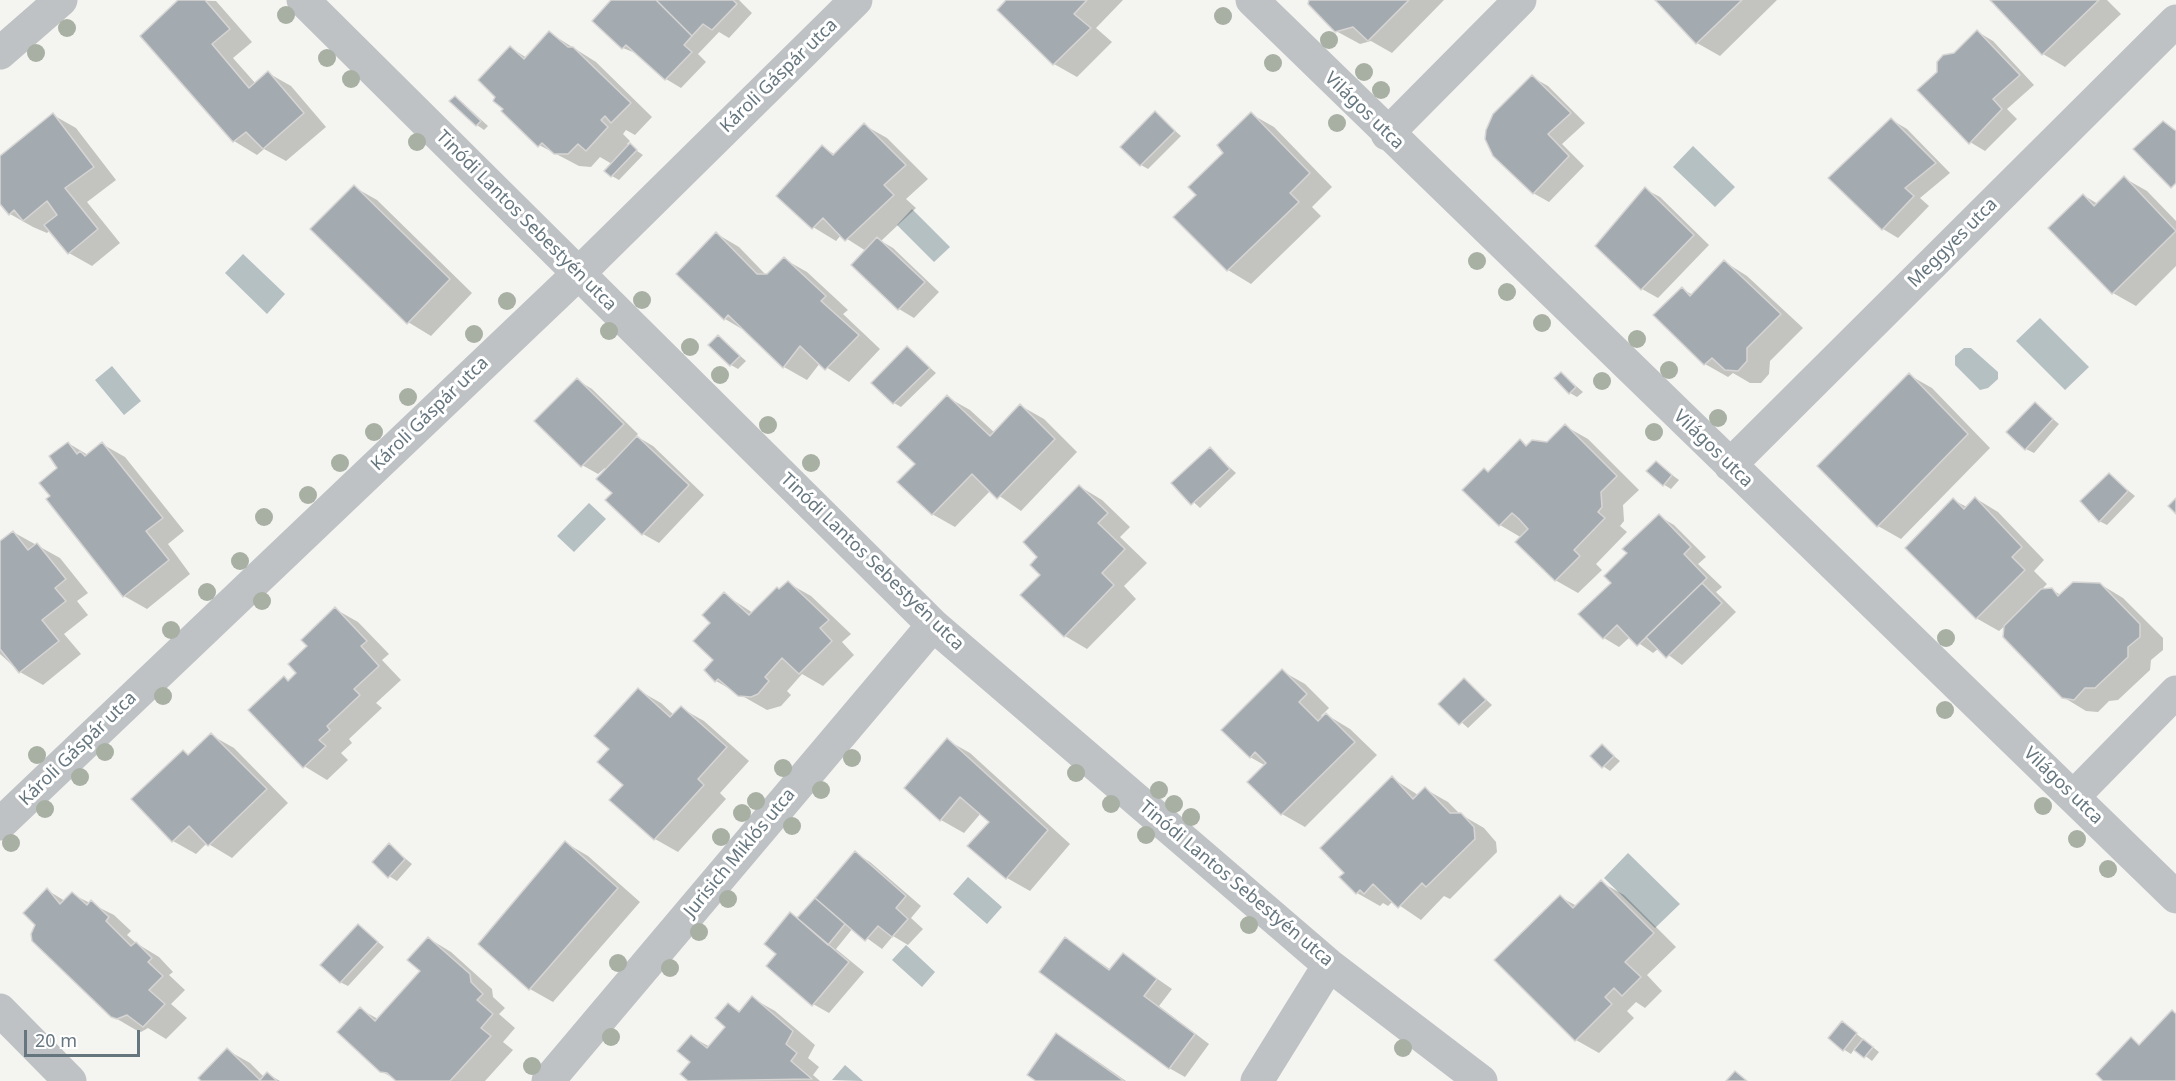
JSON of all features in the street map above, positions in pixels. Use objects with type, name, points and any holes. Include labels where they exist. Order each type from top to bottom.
[{"type":"street","points":[[0,53],[61,0]]},
{"type":"street","name":"Tinódi Lantos Sebestyén utca","points":[[303,0],[933,626],[1329,965],[1481,1081]]},
{"type":"street","name":"Károli Gáspár utca","points":[[0,824],[579,273],[856,0]]},
{"type":"street","name":"Világos utca","points":[[1252,0],[2176,897]]},
{"type":"street","points":[[1388,134],[1520,0]]},
{"type":"street","name":"Meggyes utca","points":[[1730,465],[2176,21]]},
{"type":"street","name":"Jurisich Miklós utca","points":[[548,1081],[933,626]]},
{"type":"street","points":[[2074,796],[2176,692]]},
{"type":"street","points":[[1257,1081],[1329,965]]},
{"type":"street","points":[[0,1010],[70,1081]]},
{"type":"shaded area","points":[[1693,146],[1735,187],[1715,207],[1673,167]]},
{"type":"shaded area","points":[[912,209],[950,247],[934,262],[897,225]]},
{"type":"shaded area","points":[[243,254],[285,294],[267,314],[225,273]]},
{"type":"shaded area","points":[[2040,318],[2089,367],[2065,390],[2016,341]]},
{"type":"shaded area","points":[[1964,348],[1971,348],[1998,372],[1998,379],[1988,388],[1980,390],[1955,365],[1955,356]]},
{"type":"shaded area","points":[[112,366],[141,401],[124,415],[95,380]]},
{"type":"shaded area","points":[[589,503],[606,519],[574,552],[557,536]]},
{"type":"shaded area","points":[[1628,853],[1680,904],[1655,928],[1604,878]]},
{"type":"shaded area","points":[[968,877],[1002,907],[987,924],[953,894]]},
{"type":"shaded area","points":[[906,945],[935,972],[922,987],[892,960]]},
{"type":"shaded area","points":[[845,1065],[863,1081],[832,1080]]},
{"type":"building","points":[[178,0],[205,0],[230,29],[212,44],[249,88],[268,71],[304,113],[263,149],[246,132],[233,142],[140,36]]},
{"type":"building","points":[[611,0],[656,0],[692,36],[684,45],[692,52],[665,80],[626,45],[622,49],[592,21]]},
{"type":"building","points":[[656,0],[733,0],[737,4],[712,30],[703,24],[692,36]]},
{"type":"building","points":[[1006,0],[1087,0],[1074,14],[1091,28],[1053,65],[997,10]]},
{"type":"building","points":[[1309,0],[1409,0],[1368,41],[1353,27],[1335,32],[1308,4]]},
{"type":"building","points":[[1655,0],[1742,0],[1696,44]]},
{"type":"building","points":[[1990,0],[2099,0],[2042,55]]},
{"type":"building","points":[[1977,30],[2020,75],[1993,99],[2002,109],[1969,144],[1917,90],[1937,72],[1937,62],[1943,55],[1954,53]]},
{"type":"building","points":[[549,31],[568,47],[573,47],[631,103],[611,123],[605,116],[601,120],[608,127],[586,151],[578,144],[568,154],[554,154],[542,143],[538,147],[501,111],[503,109],[493,101],[495,97],[478,80],[510,46],[524,59]]},
{"type":"building","points":[[1532,75],[1571,113],[1548,134],[1569,156],[1533,194],[1493,156],[1485,139],[1493,114]]},
{"type":"building","points":[[455,96],[481,121],[476,126],[449,101]]},
{"type":"building","points":[[1155,111],[1175,131],[1140,166],[1120,147]]},
{"type":"building","points":[[1251,112],[1310,173],[1290,193],[1299,202],[1227,271],[1173,217],[1196,195],[1188,187],[1223,153],[1217,145]]},
{"type":"building","points":[[53,113],[94,167],[65,188],[98,229],[68,254],[44,225],[57,215],[47,201],[23,221],[14,210],[9,215],[0,204],[0,156]]},
{"type":"building","points":[[1891,118],[1936,163],[1905,188],[1914,196],[1882,230],[1828,178]]},
{"type":"building","points":[[2163,121],[2176,131],[2176,183],[2171,188],[2133,149]]},
{"type":"building","points":[[864,123],[906,165],[884,185],[894,195],[845,241],[823,218],[812,229],[776,196],[822,145],[833,155]]},
{"type":"building","points":[[630,143],[637,150],[611,177],[604,171]]},
{"type":"building","points":[[2124,176],[2176,231],[2112,294],[2048,228],[2083,194],[2094,206]]},
{"type":"building","points":[[354,185],[450,279],[407,324],[310,229]]},
{"type":"building","points":[[1645,187],[1694,235],[1641,290],[1595,246]]},
{"type":"building","points":[[716,232],[757,274],[767,274],[784,257],[826,296],[821,301],[859,335],[825,370],[800,346],[783,368],[728,315],[724,320],[676,274]]},
{"type":"building","points":[[877,237],[925,282],[898,310],[851,265]]},
{"type":"building","points":[[1724,260],[1781,314],[1747,348],[1747,361],[1738,371],[1725,370],[1712,358],[1704,365],[1653,315],[1682,287],[1690,296]]},
{"type":"building","points":[[718,335],[740,356],[730,366],[708,345]]},
{"type":"building","points":[[907,346],[930,368],[893,404],[871,383]]},
{"type":"building","points":[[1561,372],[1576,387],[1569,394],[1554,378]]},
{"type":"building","points":[[1909,373],[1968,434],[1877,527],[1817,466]]},
{"type":"building","points":[[577,378],[624,424],[581,467],[534,421]]},
{"type":"building","points":[[947,395],[990,436],[1020,404],[1055,439],[997,499],[972,474],[932,515],[897,482],[915,464],[897,447]]},
{"type":"building","points":[[2035,402],[2053,419],[2025,450],[2006,432]]},
{"type":"building","points":[[1565,424],[1617,476],[1601,492],[1602,507],[1598,512],[1605,518],[1574,550],[1580,556],[1555,581],[1515,542],[1528,529],[1519,519],[1512,513],[1499,526],[1462,490],[1484,468],[1488,472],[1520,439],[1526,446],[1532,440],[1547,442]]},
{"type":"building","points":[[637,436],[689,485],[642,535],[605,500],[612,493],[596,479]]},
{"type":"building","points":[[68,442],[77,454],[80,451],[85,456],[102,442],[163,518],[146,531],[169,560],[123,597],[46,499],[50,496],[39,483],[57,468],[49,456]]},
{"type":"building","points":[[1210,447],[1230,469],[1191,505],[1171,483]]},
{"type":"building","points":[[1656,461],[1672,475],[1663,486],[1646,471]]},
{"type":"building","points":[[2109,473],[2128,491],[2099,522],[2080,501]]},
{"type":"building","points":[[1079,485],[1108,513],[1098,523],[1125,549],[1102,573],[1114,585],[1064,637],[1020,595],[1040,575],[1030,565],[1037,557],[1023,542]]},
{"type":"building","points":[[1975,497],[2022,547],[2012,557],[2025,570],[1976,619],[1905,548],[1953,498],[1964,509]]},
{"type":"building","points":[[2176,498],[2176,514],[2168,506]]},
{"type":"building","points":[[1659,514],[1691,547],[1684,554],[1707,578],[1637,646],[1617,625],[1603,639],[1578,614],[1611,583],[1604,576],[1627,553],[1622,549]]},
{"type":"building","points":[[13,531],[28,550],[37,543],[66,579],[55,588],[66,601],[42,620],[59,641],[19,673],[0,649],[0,541]]},
{"type":"building","points":[[788,581],[829,620],[820,628],[832,641],[799,674],[782,658],[765,677],[769,681],[758,694],[751,697],[738,696],[718,679],[715,682],[704,670],[713,660],[693,641],[710,623],[702,615],[724,592],[749,615],[777,587],[779,589]]},
{"type":"building","points":[[2073,582],[2100,583],[2140,624],[2140,637],[2128,647],[2128,657],[2095,688],[2085,688],[2074,700],[2062,698],[2003,637],[2004,626],[2041,589],[2052,588],[2058,596]]},
{"type":"building","points":[[1702,583],[1722,603],[1666,658],[1646,637]]},
{"type":"building","points":[[335,607],[367,641],[361,646],[379,666],[354,689],[360,695],[327,726],[330,730],[319,740],[326,746],[303,768],[248,710],[284,676],[288,681],[296,673],[288,664],[307,646],[301,640]]},
{"type":"building","points":[[1282,669],[1307,694],[1299,702],[1318,721],[1326,713],[1355,742],[1281,815],[1247,782],[1266,763],[1255,752],[1250,758],[1221,730]]},
{"type":"building","points":[[1464,678],[1486,700],[1459,725],[1438,704]]},
{"type":"building","points":[[638,688],[670,717],[681,706],[727,747],[698,779],[704,785],[654,840],[609,800],[623,785],[597,762],[609,749],[594,736]]},
{"type":"building","points":[[211,733],[267,789],[208,846],[189,826],[172,842],[131,799],[183,750],[188,755]]},
{"type":"building","points":[[947,738],[1048,830],[1006,879],[967,846],[989,822],[960,797],[940,821],[904,788]]},
{"type":"building","points":[[1602,744],[1614,756],[1602,768],[1590,756]]},
{"type":"building","points":[[1392,776],[1413,799],[1425,787],[1450,813],[1461,813],[1474,827],[1475,839],[1426,887],[1422,883],[1398,908],[1373,884],[1364,894],[1360,890],[1356,894],[1339,877],[1344,873],[1320,848]]},
{"type":"building","points":[[565,841],[618,888],[529,990],[478,944]]},
{"type":"building","points":[[389,843],[405,859],[388,878],[372,862]]},
{"type":"building","points":[[855,851],[906,896],[896,908],[908,919],[892,937],[878,926],[865,941],[815,898]]},
{"type":"building","points":[[1601,880],[1654,933],[1625,962],[1641,977],[1622,996],[1614,988],[1605,997],[1612,1004],[1575,1041],[1494,960],[1560,895],[1573,908]]},
{"type":"building","points":[[47,888],[60,904],[72,892],[87,905],[91,900],[109,917],[106,921],[131,946],[136,942],[152,958],[148,962],[163,976],[149,990],[165,1004],[143,1027],[127,1015],[117,1019],[111,1017],[32,941],[31,934],[35,925],[23,913]]},
{"type":"building","points":[[815,898],[845,924],[828,945],[797,918]]},
{"type":"building","points":[[790,912],[849,962],[812,1006],[766,966],[776,954],[764,944]]},
{"type":"building","points":[[358,924],[378,942],[340,983],[320,965]]},
{"type":"building","points":[[428,937],[470,974],[471,982],[483,994],[477,1000],[493,1014],[481,1028],[491,1036],[450,1081],[396,1081],[387,1073],[380,1072],[337,1032],[360,1007],[375,1021],[420,971],[407,960]]},
{"type":"building","points":[[1065,937],[1109,970],[1123,953],[1157,979],[1144,996],[1195,1034],[1169,1069],[1039,972]]},
{"type":"building","points":[[752,996],[793,1031],[786,1044],[797,1053],[791,1061],[812,1079],[688,1081],[680,1074],[690,1062],[677,1051],[691,1035],[707,1048],[725,1027],[715,1018],[728,1003],[739,1012]]},
{"type":"building","points":[[2172,1010],[2176,1014],[2176,1081],[2103,1081],[2096,1074],[2131,1037],[2139,1045]]},
{"type":"building","points":[[1842,1021],[1857,1033],[1843,1051],[1828,1038]]},
{"type":"building","points":[[1056,1033],[1124,1081],[1036,1081],[1027,1075]]},
{"type":"building","points":[[1863,1039],[1873,1047],[1864,1058],[1854,1050]]},
{"type":"building","points":[[227,1048],[260,1080],[267,1072],[277,1081],[201,1081],[198,1078]]},
{"type":"building","points":[[1735,1071],[1747,1081],[1726,1081]]}]
